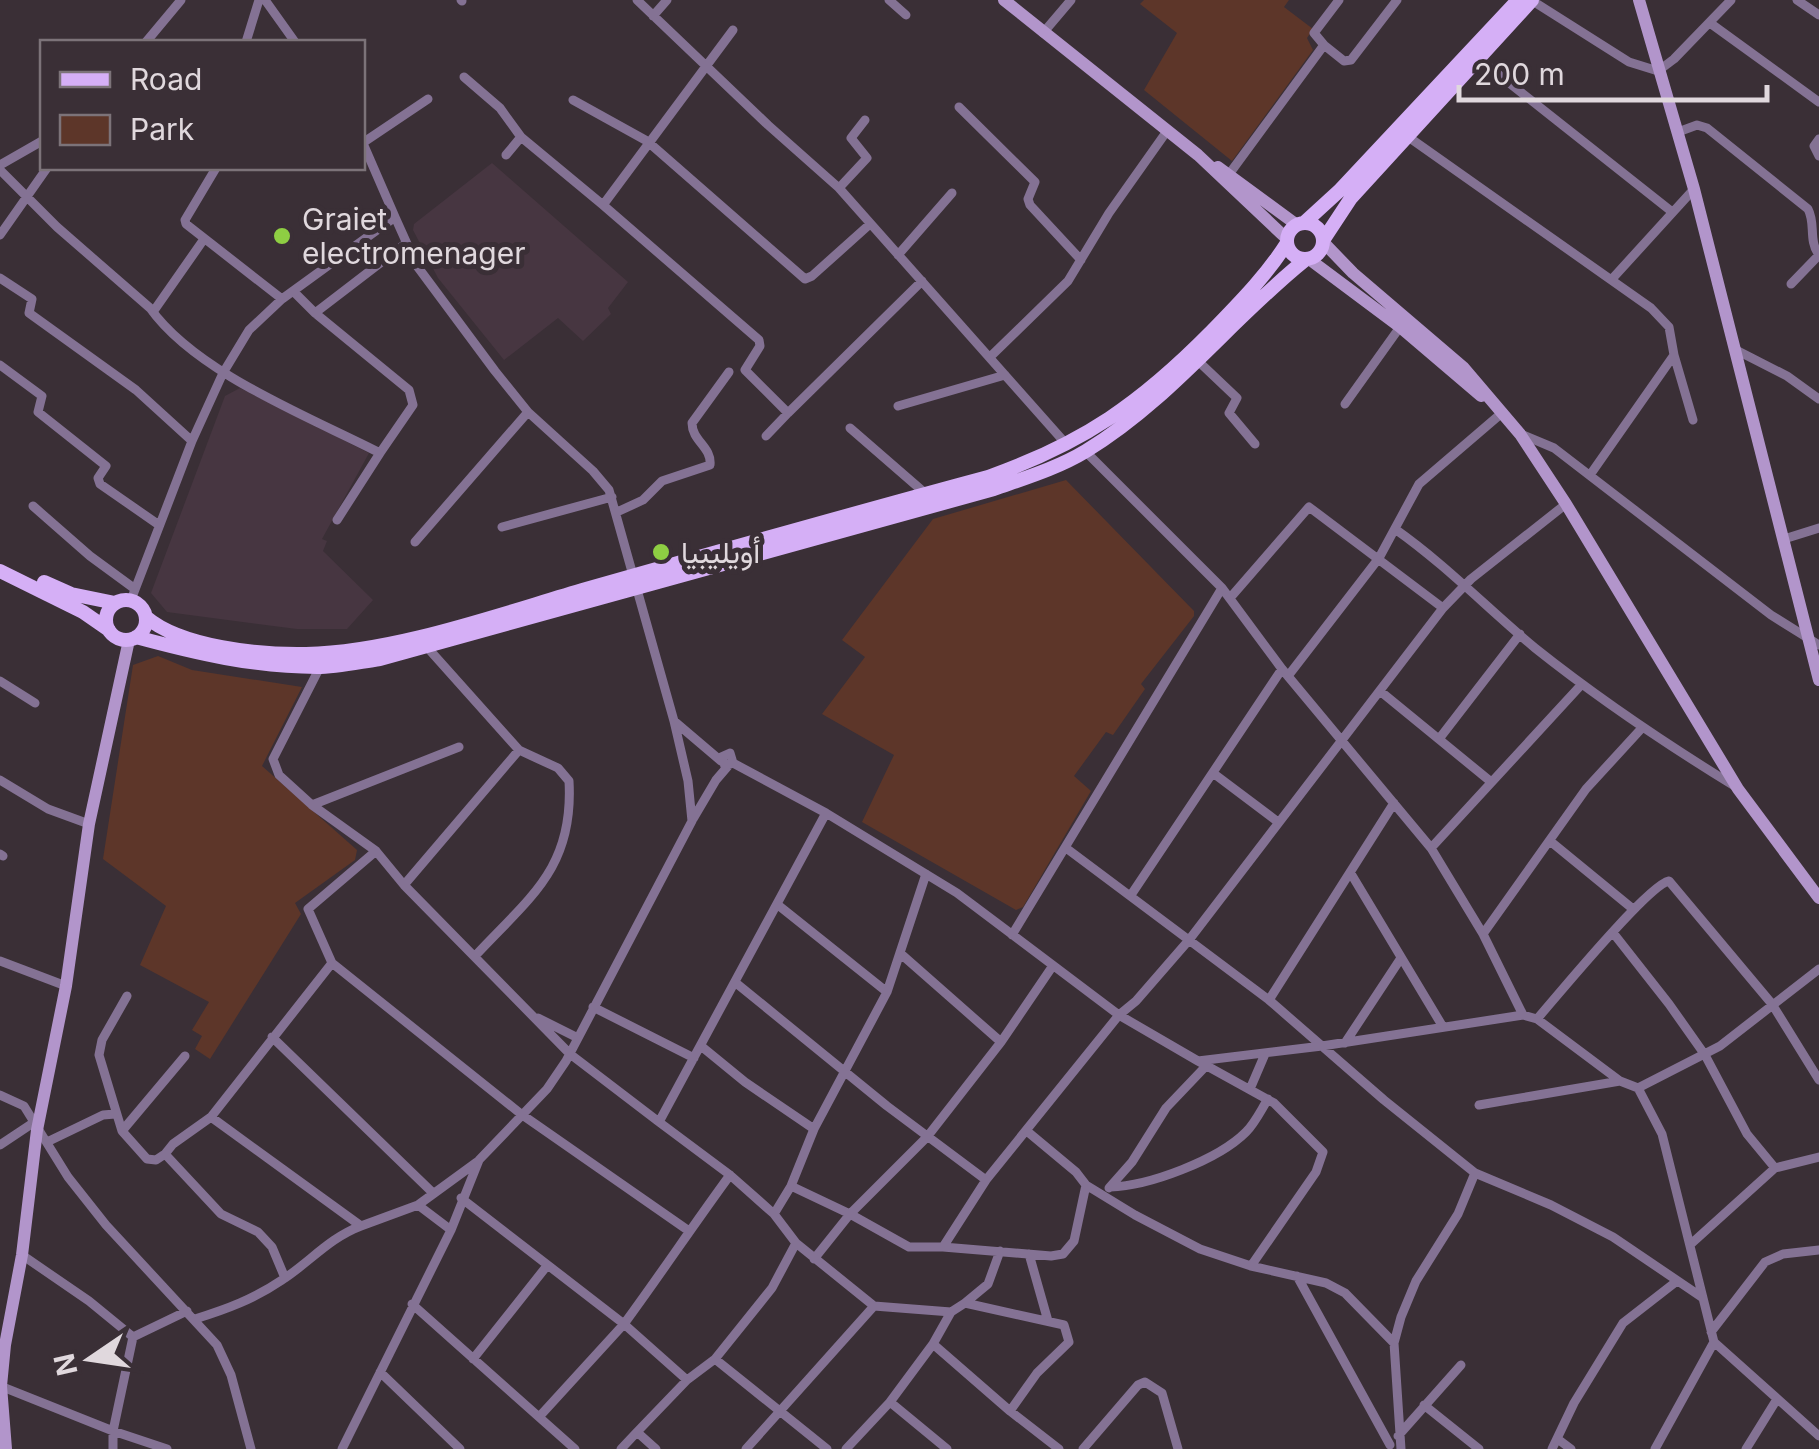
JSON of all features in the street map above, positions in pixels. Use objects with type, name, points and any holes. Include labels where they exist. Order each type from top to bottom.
[{"type":"main road","points":[[1004,0],[1226,177],[1300,224],[1319,229],[1324,241],[1352,274],[1464,367],[1516,429],[1566,504],[1738,788],[1819,898]]},
{"type":"main road","points":[[0,571],[83,612],[117,638],[226,659],[320,667],[426,646],[1004,472],[1067,445],[1164,379],[1254,287],[1300,224],[1339,192],[1518,0]]},
{"type":"main road","points":[[0,562],[71,594],[127,597],[165,630],[224,647],[305,654],[423,634],[994,489],[1086,451],[1170,388],[1265,292],[1318,255],[1352,198],[1532,0]]},
{"type":"main road","points":[[1639,0],[1662,69]]},
{"type":"main road","points":[[1648,0],[1670,104],[1814,642],[1819,680]]},
{"type":"main road","points":[[1226,177],[1287,241],[1291,253],[1307,260],[1400,327],[1502,413]]},
{"type":"main road","points":[[108,630],[107,612],[127,597]]},
{"type":"main road","points":[[4,1446],[2,1341],[22,1255],[35,1126],[66,986],[89,824],[132,638],[144,628],[146,617]]},
{"type":"main road","points":[[1806,880],[1819,888]]},
{"type":"street","points":[[148,40],[180,0]]},
{"type":"street","points":[[247,40],[262,0]]},
{"type":"street","points":[[262,0],[293,40]]},
{"type":"street","points":[[637,0],[839,188],[1067,445]]},
{"type":"street","points":[[653,16],[667,0]]},
{"type":"street","points":[[889,0],[906,15]]},
{"type":"street","points":[[1042,33],[1072,0]]},
{"type":"street","points":[[1339,0],[1314,33],[1344,60],[1351,60],[1397,0]]},
{"type":"street","points":[[1532,0],[1630,62],[1662,69],[1731,0]]},
{"type":"street","points":[[1797,0],[1819,14]]},
{"type":"street","points":[[1710,23],[1819,102]]},
{"type":"street","points":[[603,205],[733,30]]},
{"type":"street","points":[[1226,177],[1324,45]]},
{"type":"street","points":[[1479,59],[1672,212]]},
{"type":"street","points":[[464,77],[500,108],[522,137],[759,340],[760,346],[745,370],[788,413]]},
{"type":"street","points":[[365,141],[428,99]]},
{"type":"street","points":[[573,100],[647,141],[805,279],[870,224]]},
{"type":"street","points":[[959,107],[1035,182],[1028,199],[1030,205],[1081,260]]},
{"type":"street","points":[[839,188],[866,158],[851,138],[865,120]]},
{"type":"street","points":[[1678,132],[1697,126],[1708,128],[1808,209],[1814,247],[1819,255],[1791,284]]},
{"type":"street","points":[[990,357],[1068,281],[1109,213],[1167,131]]},
{"type":"street","points":[[1407,136],[1612,279],[1666,322],[1693,420]]},
{"type":"street","points":[[506,155],[522,137]]},
{"type":"street","points":[[1819,139],[1814,146],[1819,156]]},
{"type":"street","points":[[40,142],[0,168],[57,227],[153,312],[159,322],[223,373],[380,453]]},
{"type":"street","points":[[365,147],[405,244],[430,285],[528,412],[599,477],[612,497],[674,721],[688,781],[692,821]]},
{"type":"street","points":[[0,235],[45,170]]},
{"type":"street","points":[[215,170],[185,220],[190,228],[282,299]]},
{"type":"street","points":[[1612,279],[1694,189]]},
{"type":"street","points":[[898,255],[952,193]]},
{"type":"street","points":[[33,506],[90,556],[127,597],[223,373],[249,330],[282,299],[396,217]]},
{"type":"street","points":[[153,312],[204,239]]},
{"type":"street","points":[[315,313],[405,244]]},
{"type":"street","points":[[0,278],[32,299],[28,313],[136,390],[192,441]]},
{"type":"street","points":[[766,436],[922,281]]},
{"type":"street","points":[[292,292],[409,390],[413,406],[337,520]]},
{"type":"street","points":[[1345,404],[1400,327]]},
{"type":"street","points":[[1736,350],[1786,376],[1819,399]]},
{"type":"street","points":[[1590,475],[1674,355]]},
{"type":"street","points":[[1198,361],[1237,398],[1230,415],[1255,444]]},
{"type":"street","points":[[0,365],[42,396],[38,412],[106,466],[98,478],[100,484],[159,525]]},
{"type":"street","points":[[617,512],[643,500],[662,481],[710,465],[708,450],[693,435],[692,423],[729,372]]},
{"type":"street","points":[[898,406],[1005,375]]},
{"type":"street","points":[[415,542],[528,412]]},
{"type":"street","points":[[1131,895],[1285,673],[1379,558],[1418,484],[1502,413]]},
{"type":"street","points":[[850,428],[926,494]]},
{"type":"street","points":[[1516,429],[1554,448],[1770,616],[1814,642]]},
{"type":"street","points":[[1086,451],[1222,588],[1285,673],[1431,848],[1483,934],[1523,1015]]},
{"type":"street","points":[[502,527],[612,497]]},
{"type":"street","points":[[943,1247],[986,1180],[1119,1015],[1189,940],[1443,608],[1464,585],[1566,504]]},
{"type":"street","points":[[1230,598],[1308,507],[1443,608]]},
{"type":"street","points":[[1784,539],[1819,528]]},
{"type":"street","points":[[1396,530],[1641,729],[1738,788]]},
{"type":"street","points":[[1012,935],[1222,588]]},
{"type":"street","points":[[1439,739],[1520,634]]},
{"type":"street","points":[[426,646],[518,750],[558,768],[569,781],[560,857],[546,880],[476,955]]},
{"type":"street","points":[[320,667],[273,759],[279,776],[312,806],[376,851],[404,885],[570,1054],[730,1174],[774,1214],[814,1259],[874,1306],[951,1312]]},
{"type":"street","points":[[0,681],[35,703]]},
{"type":"street","points":[[1431,848],[1582,684]]},
{"type":"street","points":[[1380,690],[1490,781]]},
{"type":"street","points":[[674,721],[725,761],[826,813],[957,892],[1119,1015],[1268,1100],[1322,1148],[1322,1161],[1251,1266]]},
{"type":"street","points":[[1483,934],[1586,788],[1641,729]]},
{"type":"street","points":[[312,806],[459,747]]},
{"type":"street","points":[[404,885],[518,750]]},
{"type":"street","points":[[134,1337],[191,1315],[230,1310],[286,1278],[337,1235],[418,1205],[479,1160],[548,1089],[570,1054],[725,761]]},
{"type":"street","points":[[1212,773],[1278,822]]},
{"type":"street","points":[[0,780],[48,809],[89,824]]},
{"type":"street","points":[[1269,1000],[1394,803]]},
{"type":"street","points":[[659,1122],[826,813]]},
{"type":"street","points":[[1550,841],[1633,910]]},
{"type":"street","points":[[1066,848],[1269,1000],[1475,1173],[1551,1205],[1613,1238],[1703,1298]]},
{"type":"street","points":[[376,851],[308,909],[332,963],[521,1114],[689,1231]]},
{"type":"street","points":[[1350,872],[1443,1028]]},
{"type":"street","points":[[774,1214],[886,992],[926,874]]},
{"type":"street","points":[[1538,1019],[1633,910],[1660,883],[1673,882],[1772,1004],[1819,1080]]},
{"type":"street","points":[[778,905],[886,992]]},
{"type":"street","points":[[1614,934],[1669,1004],[1704,1055],[1747,1134],[1775,1168]]},
{"type":"street","points":[[901,954],[1001,1042]]},
{"type":"street","points":[[1345,1043],[1401,958]]},
{"type":"street","points":[[0,960],[66,986]]},
{"type":"street","points":[[127,996],[100,1046],[102,1072],[122,1131],[147,1160],[156,1160],[211,1117],[332,963]]},
{"type":"street","points":[[814,1259],[850,1214],[926,1137],[1001,1042],[1052,967]]},
{"type":"street","points":[[1638,1088],[1704,1055],[1819,969]]},
{"type":"street","points":[[736,983],[926,1137],[986,1180]]},
{"type":"street","points":[[592,1007],[694,1058]]},
{"type":"street","points":[[527,1012],[578,1038]]},
{"type":"street","points":[[1107,1191],[1202,1064],[1523,1015],[1538,1019],[1620,1081],[1638,1088],[1662,1134],[1692,1243],[1712,1337],[1819,1436]]},
{"type":"street","points":[[272,1037],[433,1193]]},
{"type":"street","points":[[700,1046],[814,1129]]},
{"type":"street","points":[[1250,1089],[1265,1054]]},
{"type":"street","points":[[122,1131],[185,1056]]},
{"type":"street","points":[[1479,1105],[1620,1081]]},
{"type":"street","points":[[0,1095],[24,1106],[68,1177],[106,1225],[217,1344],[231,1375],[251,1449]]},
{"type":"street","points":[[1107,1191],[1148,1183],[1234,1141],[1247,1131],[1268,1100]]},
{"type":"street","points":[[47,1142],[103,1115],[115,1114]]},
{"type":"street","points":[[211,1117],[360,1226]]},
{"type":"street","points":[[0,1145],[35,1126]]},
{"type":"street","points":[[1028,1132],[1086,1185],[1107,1191],[1200,1249],[1251,1266],[1326,1283],[1346,1293],[1394,1343]]},
{"type":"street","points":[[165,1154],[222,1214],[258,1232],[272,1246],[286,1278]]},
{"type":"street","points":[[1692,1243],[1775,1168],[1819,1157]]},
{"type":"street","points":[[342,1449],[450,1230],[479,1160]]},
{"type":"street","points":[[1401,1449],[1394,1343],[1400,1317],[1416,1281],[1458,1214],[1475,1173]]},
{"type":"street","points":[[539,1417],[624,1324],[730,1174]]},
{"type":"street","points":[[791,1186],[909,1247],[1051,1256],[1070,1250],[1086,1185]]},
{"type":"street","points":[[462,1198],[624,1324],[688,1380]]},
{"type":"street","points":[[418,1205],[450,1230]]},
{"type":"street","points":[[621,1449],[715,1358],[762,1302],[796,1243]]},
{"type":"street","points":[[1655,1449],[1712,1337],[1765,1262],[1783,1254],[1819,1250]]},
{"type":"street","points":[[846,1449],[890,1402],[934,1344],[951,1312],[988,1284],[1000,1251]]},
{"type":"street","points":[[1029,1254],[1048,1321]]},
{"type":"street","points":[[22,1255],[134,1337]]},
{"type":"street","points":[[473,1359],[546,1267]]},
{"type":"street","points":[[1297,1276],[1388,1447],[1461,1366]]},
{"type":"street","points":[[1552,1449],[1623,1323],[1678,1282]]},
{"type":"street","points":[[965,1303],[1064,1325],[1069,1342],[1037,1373],[1010,1411]]},
{"type":"street","points":[[412,1304],[576,1449]]},
{"type":"street","points":[[746,1449],[874,1306]]},
{"type":"street","points":[[113,1449],[113,1431],[134,1337]]},
{"type":"street","points":[[934,1344],[1059,1449]]},
{"type":"street","points":[[715,1358],[828,1449]]},
{"type":"street","points":[[380,1372],[455,1447]]},
{"type":"street","points":[[1082,1449],[1145,1382],[1162,1393],[1178,1449]]},
{"type":"street","points":[[1,1386],[167,1449]]},
{"type":"street","points":[[1746,1449],[1777,1399]]},
{"type":"street","points":[[890,1402],[946,1449]]},
{"type":"street","points":[[1424,1404],[1479,1449]]},
{"type":"street","points":[[637,1432],[656,1449]]},
{"type":"street","points":[[1559,1440],[1571,1449]]},
{"type":"shaded area","points":[[492,163],[628,282],[608,308],[611,314],[583,341],[558,318],[504,360],[438,278],[413,230],[414,224]]},
{"type":"shaded area","points":[[240,388],[369,453],[322,539],[327,541],[323,551],[373,600],[347,629],[297,629],[167,612],[151,593],[225,396]]},
{"type":"green space","points":[[1144,0],[1289,0],[1284,7],[1313,29],[1307,38],[1313,50],[1232,161],[1144,90],[1177,33],[1140,4]]},
{"type":"green space","points":[[1066,480],[1194,611],[1194,616],[1141,684],[1145,689],[1113,735],[1106,732],[1074,776],[1091,791],[1023,907],[1016,910],[862,822],[894,755],[822,714],[865,657],[842,640],[933,519]]},
{"type":"green space","points":[[158,656],[192,670],[302,687],[262,766],[357,850],[355,860],[295,903],[301,914],[210,1059],[195,1049],[202,1036],[192,1030],[209,1002],[140,965],[166,906],[103,859],[133,665]]},
{"type":"place","name":"Graiet electromenager","points":[[282,236]]},
{"type":"place","name":"أويليبيا","points":[[661,552]]}]
